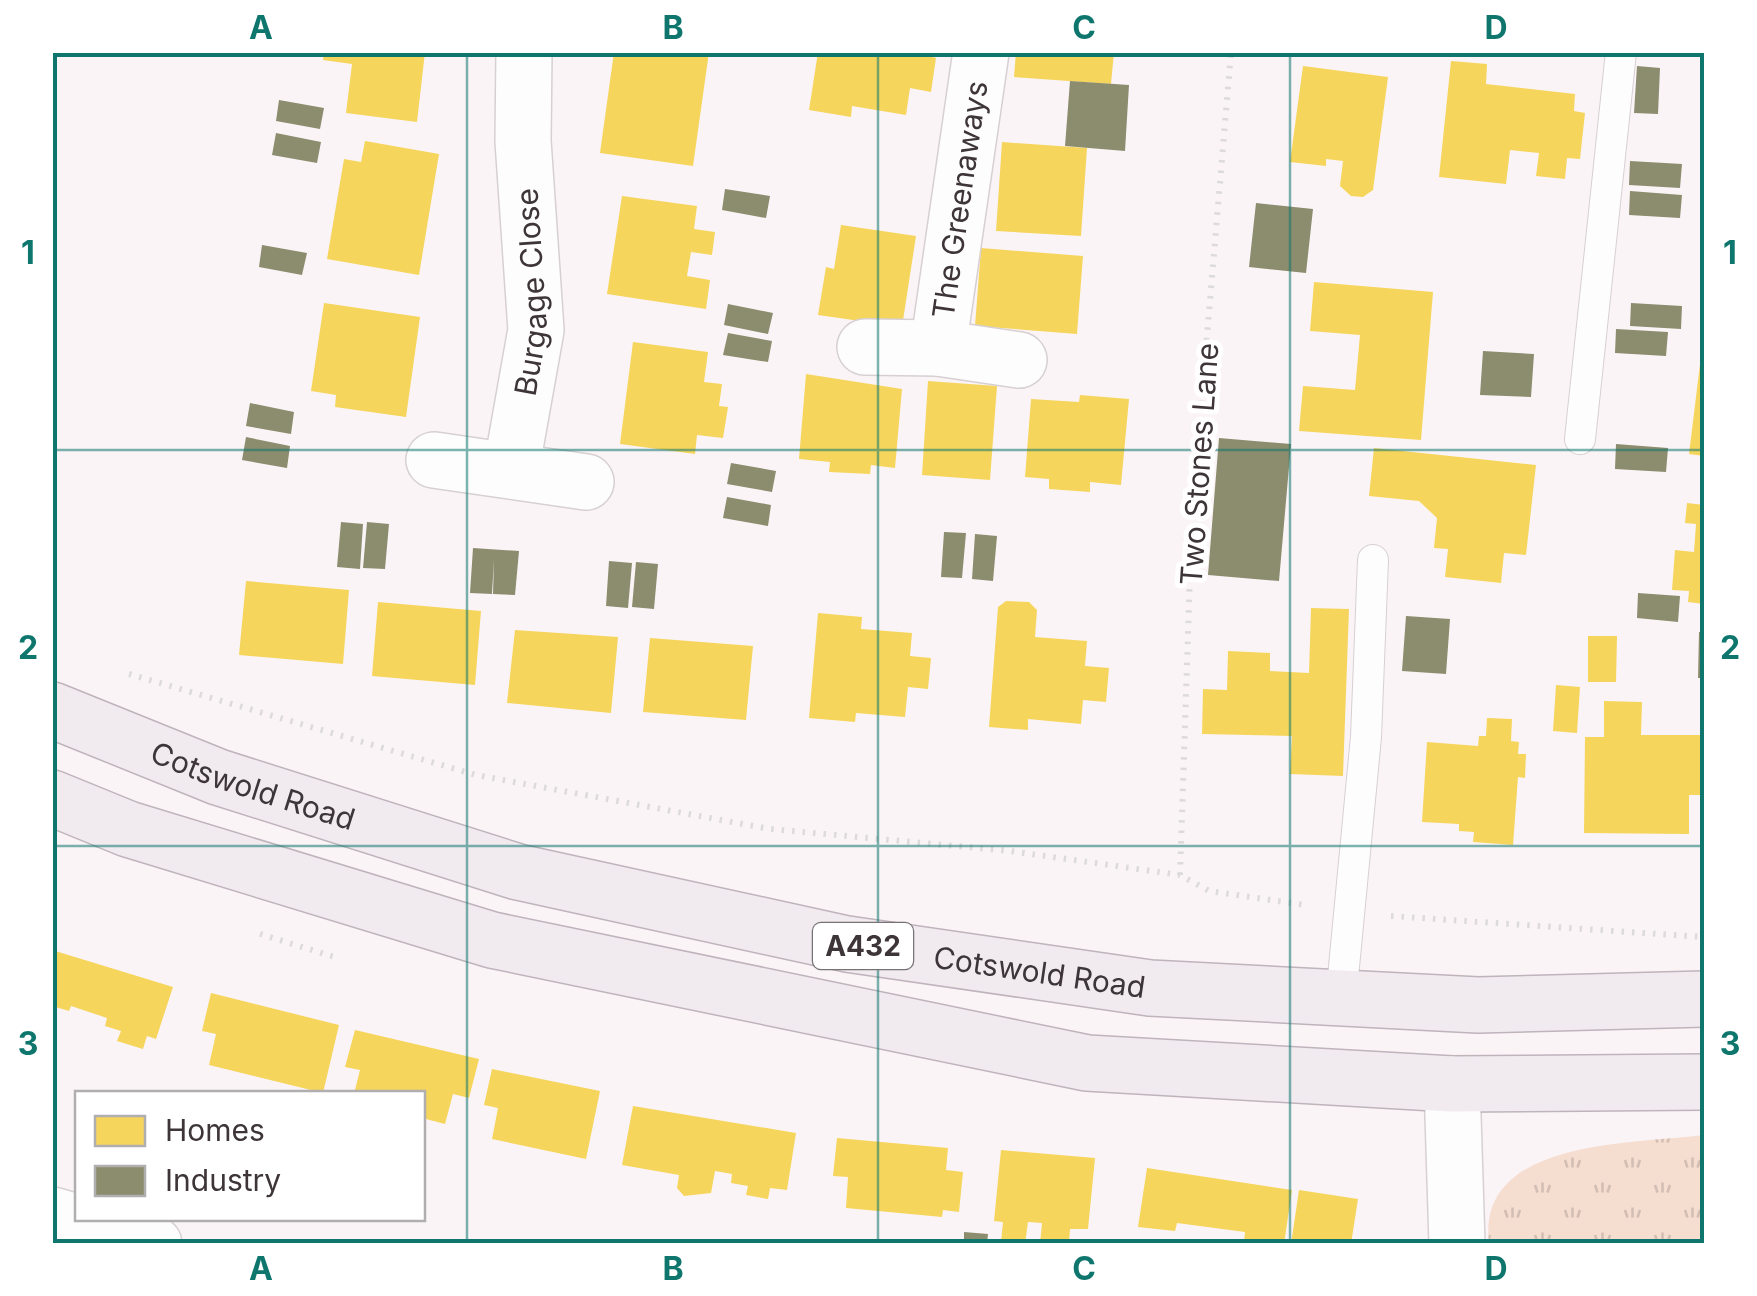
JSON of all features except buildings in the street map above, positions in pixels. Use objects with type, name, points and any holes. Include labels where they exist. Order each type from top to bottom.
[{"type":"main road","name":"Cotswold Road","points":[[52,710],[218,777],[518,872],[848,944],[1150,988],[1478,1005],[1704,999]]},
{"type":"main road","name":"A432","points":[[52,798],[128,828],[492,940],[1086,1063],[1452,1084],[1704,1082]]},
{"type":"street","name":"Burgage Close","points":[[511,470],[536,330],[522,141],[524,52]]},
{"type":"street","name":"The Greenaways","points":[[938,348],[980,52]]},
{"type":"street","name":"The Greenaways","points":[[864,347],[938,348],[1019,360]]},
{"type":"street","points":[[434,460],[586,482]]},
{"type":"street","points":[[1452,1084],[1457,1244]]},
{"type":"street","points":[[52,1215],[154,1244]]},
{"type":"lane","points":[[1580,440],[1621,52]]},
{"type":"lane","points":[[1341,998],[1366,737],[1373,560]]},
{"type":"path","name":"Two Stones Lane","points":[[1180,876],[1192,514],[1232,52]]},
{"type":"path","points":[[116,670],[212,702],[476,775],[770,828],[1010,851],[1180,876],[1209,891],[1350,912],[1704,937]]},
{"type":"green space","points":[[1704,1135],[1703,1243],[1489,1243],[1492,1209],[1508,1183],[1533,1165],[1603,1145]]}]
